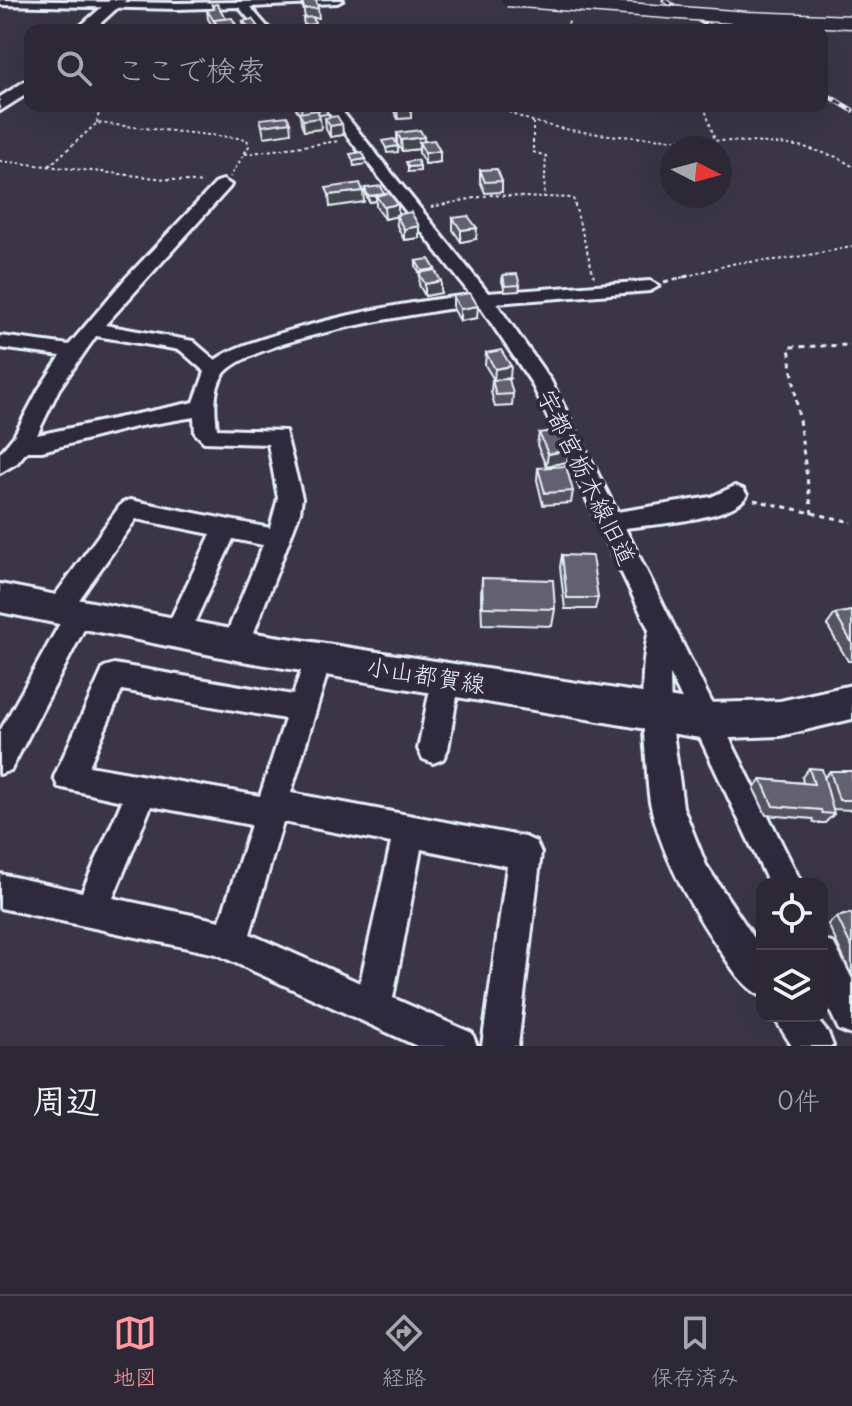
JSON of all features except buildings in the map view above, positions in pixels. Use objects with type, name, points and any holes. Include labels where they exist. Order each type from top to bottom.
[{"type":"main road","points":[[92,24],[123,2]]},
{"type":"main road","points":[[103,24],[123,2]]},
{"type":"main road","points":[[0,96],[24,77]]},
{"type":"main road","points":[[0,106],[24,88]]},
{"type":"main road","name":"小山都賀線","points":[[0,598],[236,645],[706,721],[763,722],[812,715],[852,702]]},
{"type":"street","points":[[0,2],[337,0]]},
{"type":"street","points":[[507,0],[747,18],[852,22]]},
{"type":"street","points":[[241,2],[259,24]]},
{"type":"street","name":"宇都宮栃木線旧道","points":[[336,112],[483,298],[541,381],[783,878]]},
{"type":"street","points":[[0,465],[23,443],[43,398],[72,351],[223,185]]},
{"type":"street","points":[[91,329],[186,345],[207,366],[219,366],[302,332],[483,298],[650,286]]},
{"type":"street","points":[[0,342],[72,351]]},
{"type":"street","points":[[219,366],[208,383],[203,408],[206,433],[212,437],[277,436],[290,498],[279,539],[236,645]]},
{"type":"street","points":[[23,443],[42,443],[135,420],[203,408]]},
{"type":"street","points":[[609,522],[703,508],[735,495]]},
{"type":"street","points":[[0,760],[68,612],[130,509],[279,539]]},
{"type":"street","points":[[177,633],[226,529]]},
{"type":"street","points":[[662,630],[654,661],[655,713],[667,805],[682,851],[720,925],[756,970]]},
{"type":"street","points":[[230,942],[318,658]]},
{"type":"street","points":[[302,709],[114,676],[69,777],[409,831],[525,853],[500,1046]]},
{"type":"street","points":[[433,749],[446,679]]},
{"type":"street","points":[[91,911],[142,790]]},
{"type":"street","points":[[373,1007],[409,831]]},
{"type":"street","points":[[0,891],[218,937],[459,1046]]},
{"type":"street","points":[[828,968],[852,1017]]},
{"type":"street","points":[[796,1022],[815,1046]]},
{"type":"path","points":[[49,166],[97,123],[99,112]]},
{"type":"path","points":[[511,112],[533,122],[585,131],[660,136]]},
{"type":"path","points":[[706,112],[714,136]]},
{"type":"path","points":[[533,122],[533,152],[546,156],[544,197]]},
{"type":"path","points":[[0,161],[223,185],[245,154],[249,142],[239,136],[97,123]]},
{"type":"path","points":[[245,154],[359,138]]},
{"type":"path","points":[[732,141],[829,152],[852,166]]},
{"type":"path","points":[[416,210],[490,195],[573,198],[597,289]]},
{"type":"path","points":[[650,286],[736,263],[786,259],[852,247]]},
{"type":"path","points":[[812,514],[789,347],[852,345]]},
{"type":"path","points":[[735,495],[852,522]]},
{"type":"railway","points":[[664,0],[706,24]]},
{"type":"railway","points":[[828,96],[852,110]]}]
